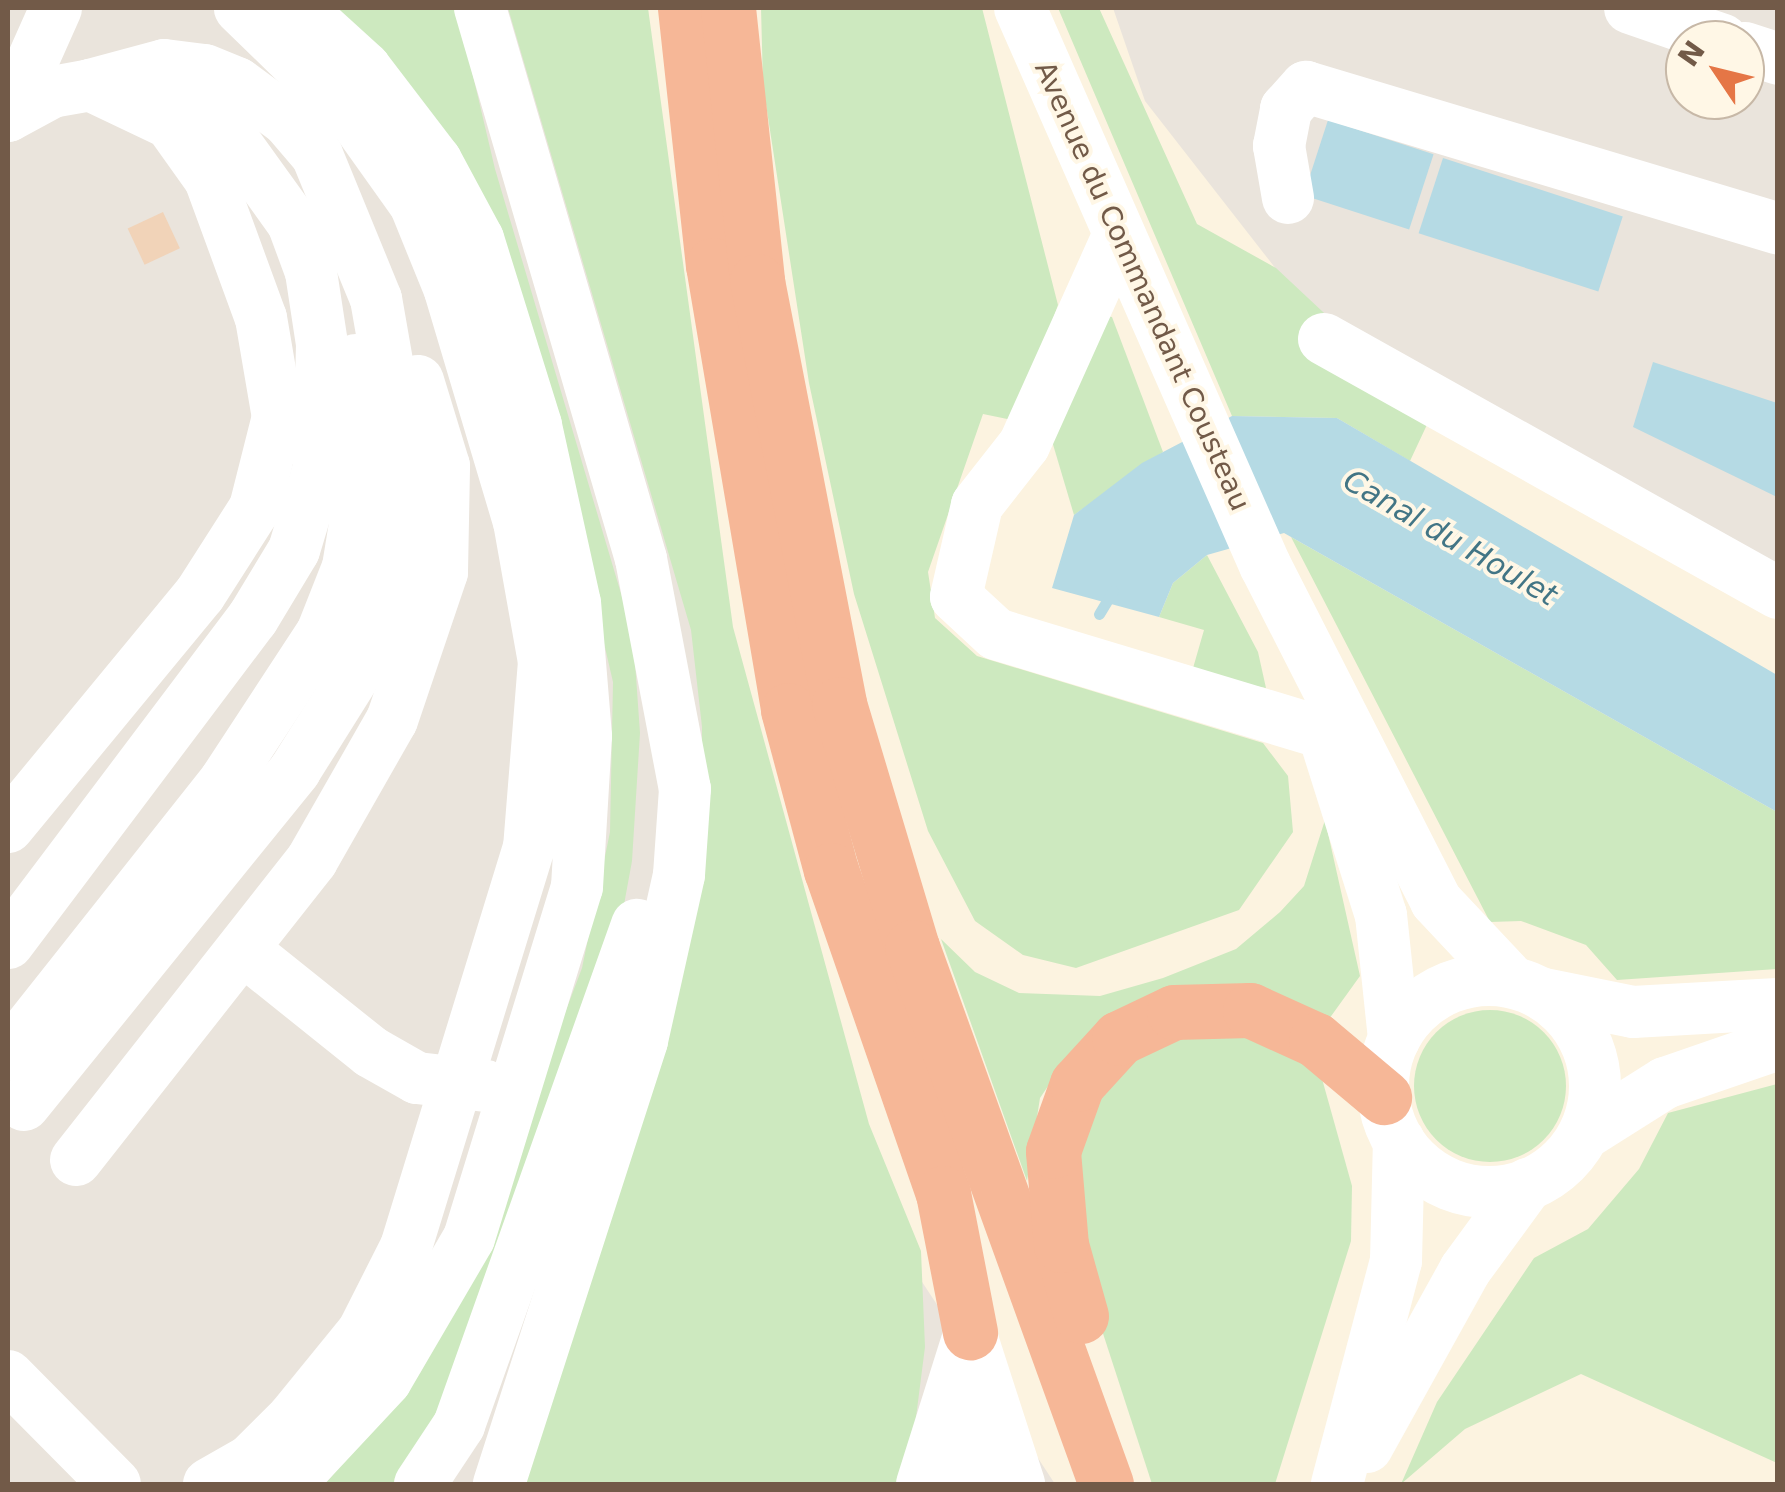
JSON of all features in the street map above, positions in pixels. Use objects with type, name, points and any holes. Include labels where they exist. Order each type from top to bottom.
[{"type":"highway","points":[[685,8],[703,200],[788,710],[831,870],[938,1180],[970,1332]]},
{"type":"highway","points":[[728,8],[757,281],[840,704],[912,947],[1106,1484]]},
{"type":"highway","points":[[1138,1484],[1061,1244],[1053,1151],[1077,1084],[1119,1038],[1156,1018],[1232,1007],[1301,1030],[1391,1119]]},
{"type":"street","points":[[8,116],[56,8]]},
{"type":"street","points":[[209,1484],[251,1460],[293,1418],[363,1332],[419,1210],[451,1082],[529,848],[540,759],[544,662],[520,522],[450,290],[415,204],[356,121],[240,8]]},
{"type":"street","points":[[289,1484],[386,1380],[469,1238],[577,887],[586,736],[575,603],[536,425],[478,239],[436,161],[377,84],[299,8]]},
{"type":"street","points":[[480,8],[666,661],[685,790],[674,903],[616,1134],[499,1484]]},
{"type":"street","name":"Avenue du Commandant Cousteau","points":[[1020,8],[1265,565],[1436,900],[1528,988]]},
{"type":"street","points":[[8,116],[52,92],[164,65],[204,70],[236,83],[287,120],[317,155],[376,299],[428,400],[444,466],[442,572],[392,720],[312,860],[245,951],[76,1160]]},
{"type":"street","points":[[8,1055],[272,716],[322,633],[348,567],[365,402],[330,285],[257,164],[195,107],[146,82],[90,84]]},
{"type":"street","points":[[8,828],[200,594],[254,508],[276,446],[276,373],[210,179],[170,123],[90,84]]},
{"type":"street","points":[[1288,198],[1279,146],[1286,109],[1306,87],[1778,229]]},
{"type":"street","points":[[8,943],[253,618],[294,550],[319,467],[327,393],[311,272],[293,223]]},
{"type":"street","points":[[1119,234],[1024,445],[976,505],[956,597],[996,634],[1323,733]]},
{"type":"street","points":[[24,1104],[294,770],[386,607],[404,459],[376,299]]},
{"type":"street","points":[[1324,339],[1778,593]]},
{"type":"street","name":"Avenue du Commandant Cousteau","points":[[1265,565],[1381,916],[1394,1040]]},
{"type":"street","points":[[420,1484],[459,1425],[632,944],[650,858],[666,661]]},
{"type":"street","points":[[245,951],[371,1052],[417,1078],[514,1092]]},
{"type":"street","points":[[1337,1484],[1398,1250],[1391,1119],[1394,1040],[1414,1010],[1443,990],[1528,988],[1633,1012],[1778,1004]]},
{"type":"street","points":[[1528,988],[1577,1025],[1592,1056],[1594,1102],[1584,1134]]},
{"type":"street","points":[[1391,1119],[1421,1167],[1461,1188],[1528,1184],[1557,1168],[1584,1134],[1665,1082],[1778,1044]]},
{"type":"street","points":[[1350,1484],[1428,1330],[1528,1184]]},
{"type":"street","points":[[970,1332],[1018,1484]]},
{"type":"street","points":[[922,1484],[970,1332]]},
{"type":"street","points":[[8,1376],[115,1484]]},
{"type":"street","points":[[973,1484],[992,1405]]},
{"type":"shaded area","points":[[8,8],[583,8],[734,673],[880,1218],[1055,1484],[8,1484]]},
{"type":"shaded area","points":[[1113,8],[1777,8],[1777,595],[1432,414],[1276,269],[1145,101]]},
{"type":"green space","points":[[324,8],[457,8],[495,169],[633,634],[640,733],[632,861],[617,943],[438,1443],[393,1484],[325,1484],[420,1373],[449,1319],[582,968],[610,832],[613,682],[566,479]]},
{"type":"green space","points":[[508,8],[648,8],[733,627],[869,1124],[921,1251],[925,1347],[915,1425],[896,1484],[519,1484],[702,861],[702,727],[691,630]]},
{"type":"green space","points":[[761,8],[982,8],[1058,305],[1017,421],[983,414],[928,572],[935,618],[977,656],[1263,743],[1288,776],[1293,832],[1239,910],[1076,968],[1023,955],[975,921],[928,831],[854,594],[809,383],[763,85]]},
{"type":"green space","points":[[1058,8],[1099,8],[1197,224],[1276,268],[1432,414],[1410,461],[1337,418],[1232,416]]},
{"type":"green space","points":[[1096,314],[1112,317],[1163,452],[1074,515],[1049,431]]},
{"type":"green space","points":[[1291,537],[1777,812],[1777,969],[1617,980],[1586,945],[1521,921],[1490,922]]},
{"type":"green space","points":[[1207,555],[1258,652],[1266,688],[1191,675],[1204,630],[1159,617],[1173,583]]},
{"type":"green space","points":[[1325,820],[1360,976],[1324,1026],[1315,1020],[1069,1055],[1040,1098],[1027,1181],[941,939],[975,972],[1019,993],[1100,996],[1163,978],[1236,949],[1280,912],[1304,886]]},
{"type":"green space","points":[[1490,1010],[1519,1016],[1543,1033],[1560,1057],[1566,1086],[1560,1115],[1543,1139],[1519,1156],[1490,1162],[1461,1156],[1437,1139],[1420,1115],[1414,1086],[1420,1057],[1437,1033],[1461,1016]]},
{"type":"green space","points":[[1160,1036],[1272,1036],[1319,1068],[1352,1186],[1351,1241],[1275,1484],[1152,1484],[1082,1269],[1068,1173],[1086,1102]]},
{"type":"green space","points":[[1777,1084],[1777,1463],[1581,1374],[1465,1429],[1401,1484],[1437,1402],[1534,1258],[1588,1229],[1639,1169],[1668,1113]]},
{"type":"water","points":[[1328,120],[1434,154],[1409,229],[1304,195]]},
{"type":"water","points":[[1443,158],[1623,216],[1598,292],[1419,233]]},
{"type":"water","points":[[1653,362],[1777,403],[1777,497],[1633,427]]},
{"type":"water","points":[[1232,416],[1337,418],[1777,675],[1777,812],[1284,533],[1207,555],[1173,583],[1159,617],[1052,588],[1074,515],[1142,463]]},
{"type":"building","points":[[163,212],[180,248],[145,265],[128,228]]},
{"type":"waterway","name":"Canal du Houlet","points":[[1099,614],[1113,591]]}]
